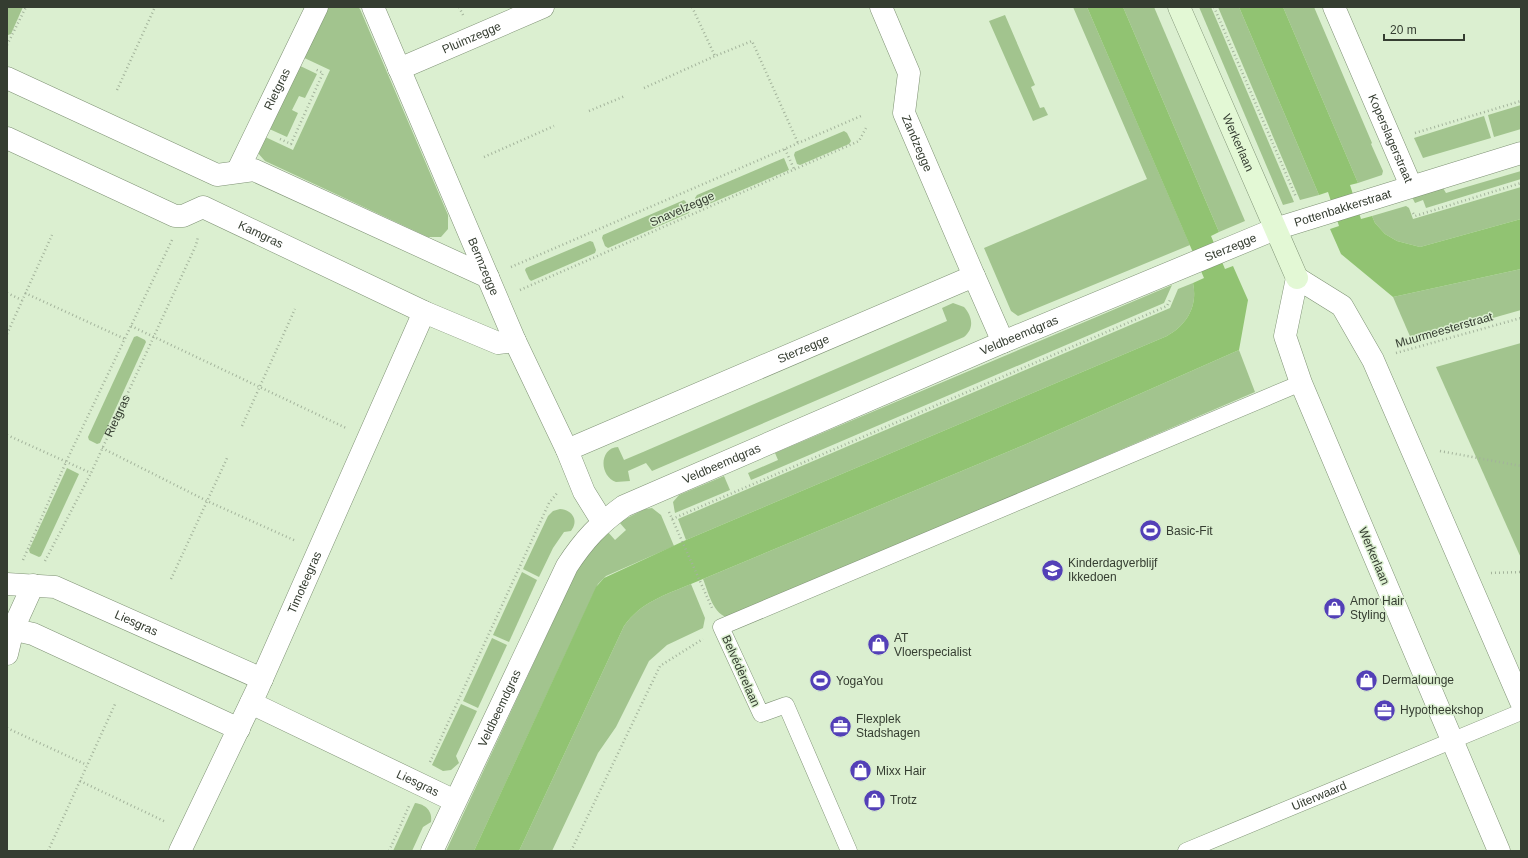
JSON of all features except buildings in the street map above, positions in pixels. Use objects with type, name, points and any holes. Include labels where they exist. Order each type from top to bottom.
[{"type":"street","name":"Rietgras","points":[[203,207],[227,174],[316,7]]},
{"type":"street","name":"Bermzegge","points":[[373,7],[515,341],[567,450],[584,492],[602,521]]},
{"type":"street","name":"Pluimzegge","points":[[399,69],[543,7]]},
{"type":"street","name":"Zandzegge","points":[[881,7],[909,73],[904,113],[974,276]]},
{"type":"street","name":"Werkerlaan","points":[[1179,7],[1297,278],[1285,336],[1301,383],[1499,851]]},
{"type":"street","name":"Koperslagerstraat","points":[[1334,7],[1411,186],[1521,152]]},
{"type":"street","points":[[7,78],[227,174],[254,170],[488,277]]},
{"type":"street","points":[[7,138],[175,216],[183,216],[203,207]]},
{"type":"street","name":"Pottenbakkerstraat","points":[[1275,229],[1331,210],[1411,186]]},
{"type":"street","name":"Kamgras","points":[[203,207],[424,312],[498,343],[515,341]]},
{"type":"street","name":"Sterzegge","points":[[1191,264],[1275,229]]},
{"type":"street","name":"Veldbeemdgras","points":[[432,851],[454,801],[567,566],[581,543],[602,521],[624,506],[659,490],[1003,342],[1191,264]]},
{"type":"street","points":[[974,276],[1003,342]]},
{"type":"street","name":"Sterzegge","points":[[567,450],[974,276]]},
{"type":"street","points":[[1297,278],[1342,306],[1373,360],[1521,702]]},
{"type":"street","name":"Timoteegras","points":[[184,842],[262,679],[424,312]]},
{"type":"street","points":[[7,654],[17,584]]},
{"type":"street","name":"Liesgras","points":[[17,584],[55,587],[262,679]]},
{"type":"street","points":[[10,628],[33,634],[239,729]]},
{"type":"street","name":"Liesgras","points":[[251,703],[454,801]]},
{"type":"lane","points":[[721,627],[1301,383]]},
{"type":"lane","name":"Belvédèrelaan","points":[[721,627],[761,714],[786,705],[849,851]]},
{"type":"lane","name":"Uiterwaard","points":[[1186,851],[1521,712]]},
{"type":"path","points":[[7,45],[26,7]]},
{"type":"path","points":[[117,90],[155,7]]},
{"type":"path","points":[[692,7],[715,56]]},
{"type":"path","points":[[1214,7],[1297,201],[1303,219]]},
{"type":"path","points":[[644,88],[752,41],[798,143]]},
{"type":"path","points":[[589,111],[625,96]]},
{"type":"path","points":[[1392,140],[1521,101]]},
{"type":"path","name":"Snavelzegge","points":[[488,277],[861,116]]},
{"type":"path","points":[[484,157],[554,126]]},
{"type":"path","name":"Snavelzegge","points":[[498,300],[859,141],[866,128]]},
{"type":"path","points":[[785,149],[794,169]]},
{"type":"path","name":"Rietgras","points":[[17,584],[91,473],[196,245],[203,207]]},
{"type":"path","points":[[17,584],[66,462],[183,216]]},
{"type":"path","points":[[7,334],[52,235]]},
{"type":"path","points":[[7,293],[22,300]]},
{"type":"path","points":[[25,293],[125,339]]},
{"type":"path","points":[[704,590],[672,519],[1167,306],[1170,299]]},
{"type":"path","points":[[242,426],[295,309]]},
{"type":"path","name":"Muurmeesterstraat","points":[[1373,360],[1521,318]]},
{"type":"path","points":[[131,326],[259,388],[368,438]]},
{"type":"path","points":[[7,435],[91,473]]},
{"type":"path","points":[[1410,445],[1521,466]]},
{"type":"path","points":[[102,448],[207,501],[318,551]]},
{"type":"path","points":[[171,579],[228,456]]},
{"type":"path","points":[[389,851],[549,503],[576,472]]},
{"type":"path","points":[[570,851],[660,666],[721,627]]},
{"type":"path","points":[[48,851],[116,702]]},
{"type":"path","points":[[7,728],[87,765]]},
{"type":"path","points":[[80,782],[184,842]]},
{"type":"shaded area","points":[[8,7],[23,7],[11,34],[8,35]]},
{"type":"shaded area","points":[[323,7],[358,7],[360,9],[448,215],[448,229],[441,237],[428,237],[265,161],[257,152],[261,135],[293,150],[330,70],[298,55]]},
{"type":"shaded area","points":[[1073,7],[1087,7],[1190,245],[1018,316],[1011,311],[984,248],[1147,179]]},
{"type":"shaded area","points":[[1087,7],[1123,7],[1219,232],[1211,236],[1225,269],[1233,266],[1248,300],[1239,350],[1024,445],[672,592],[646,605],[624,626],[519,851],[474,851],[596,587],[604,578],[686,540],[1167,336],[1174,332],[1185,320],[1192,307],[1194,299],[1193,283],[1204,278]]},
{"type":"shaded area","points":[[1123,7],[1154,7],[1245,221],[1219,232]]},
{"type":"shaded area","points":[[1199,7],[1211,7],[1294,202],[1283,205]]},
{"type":"shaded area","points":[[1218,7],[1239,7],[1319,195],[1300,200]]},
{"type":"shaded area","points":[[1239,7],[1283,7],[1358,183],[1350,185],[1361,219],[1372,216],[1375,223],[1385,234],[1397,241],[1420,247],[1521,219],[1521,269],[1393,297],[1341,254],[1330,229],[1339,226],[1328,192],[1319,195]]},
{"type":"shaded area","points":[[1283,7],[1314,7],[1372,143],[1371,144],[1383,171],[1382,175],[1358,183]]},
{"type":"shaded area","points":[[1005,15],[1035,85],[1031,87],[1040,108],[1044,107],[1048,115],[1033,121],[989,21]]},
{"type":"shaded area","points":[[294,63],[317,74],[305,98],[299,96],[292,110],[298,113],[287,137],[265,127]]},
{"type":"shaded area","points":[[1521,105],[1521,129],[1494,137],[1488,115]]},
{"type":"shaded area","points":[[1484,116],[1491,138],[1423,158],[1414,138]]},
{"type":"shaded area","points":[[844,131],[847,133],[851,141],[849,144],[800,165],[797,164],[794,155],[795,152]]},
{"type":"shaded area","points":[[784,158],[789,170],[702,207],[699,206],[695,198],[697,195]]},
{"type":"shaded area","points":[[1521,171],[1521,179],[1426,208],[1423,200],[1415,203],[1412,197],[1443,188],[1446,193]]},
{"type":"shaded area","points":[[1521,187],[1521,219],[1420,247],[1397,241],[1385,234],[1375,223],[1372,216],[1406,206],[1409,208],[1413,219]]},
{"type":"shaded area","points":[[684,200],[690,210],[689,213],[608,248],[605,246],[602,238],[603,235]]},
{"type":"shaded area","points":[[590,241],[593,242],[596,250],[595,253],[531,281],[529,279],[525,270],[526,268]]},
{"type":"shaded area","points":[[1521,269],[1521,310],[1412,341],[1393,297]]},
{"type":"shaded area","points":[[1193,283],[1194,299],[1189,314],[1174,332],[1167,336],[686,540],[678,519],[1170,308],[1178,289]]},
{"type":"shaded area","points":[[1172,285],[1164,303],[751,480],[748,473],[778,460],[775,453]]},
{"type":"shaded area","points":[[953,303],[964,307],[969,314],[971,326],[970,330],[964,337],[652,471],[646,463],[628,471],[630,481],[616,482],[610,479],[606,474],[604,469],[605,457],[607,452],[612,449],[618,447],[624,460],[643,452],[947,321],[942,308]]},
{"type":"shaded area","points":[[137,336],[146,342],[100,443],[97,444],[89,440],[88,437],[134,337]]},
{"type":"shaded area","points":[[1521,343],[1521,558],[1436,367]]},
{"type":"shaded area","points":[[1239,350],[1255,392],[731,617],[720,614],[712,603],[703,579],[1024,445]]},
{"type":"shaded area","points":[[67,468],[79,474],[41,556],[39,557],[30,553],[29,550]]},
{"type":"shaded area","points":[[724,476],[730,490],[675,513],[673,502],[679,495]]},
{"type":"shaded area","points":[[652,508],[661,515],[674,546],[606,576],[598,584],[474,851],[446,851],[578,568],[607,531],[615,540],[626,530],[619,522],[645,509]]},
{"type":"shaded area","points":[[560,509],[568,511],[571,514],[574,520],[573,527],[571,531],[564,532],[553,548],[539,577],[523,569],[548,516],[553,511]]},
{"type":"shaded area","points":[[522,572],[537,580],[509,642],[493,635]]},
{"type":"shaded area","points":[[691,584],[705,618],[703,628],[667,645],[649,661],[616,727],[598,753],[552,851],[519,851],[624,626],[646,605]]},
{"type":"shaded area","points":[[492,638],[507,645],[478,708],[463,701]]},
{"type":"shaded area","points":[[461,704],[477,711],[456,756],[459,763],[451,770],[443,771],[432,765]]},
{"type":"shaded area","points":[[415,803],[428,809],[431,815],[431,822],[423,827],[412,851],[393,851]]},
{"type":"place","name":"Basic-Fit","points":[[1151,531]]},
{"type":"place","name":"Kinderdagverblijf Ikkedoen","points":[[1052,570]]},
{"type":"place","name":"Amor Hair Styling","points":[[1335,608]]},
{"type":"place","name":"AT Vloerspecialist","points":[[879,645]]},
{"type":"place","name":"Dermalounge","points":[[1366,680]]},
{"type":"place","name":"YogaYou","points":[[820,681]]},
{"type":"place","name":"Hypotheekshop","points":[[1384,710]]},
{"type":"place","name":"Flexplek Stadshagen","points":[[840,726]]},
{"type":"place","name":"Mixx Hair","points":[[861,771]]},
{"type":"place","name":"Trotz","points":[[875,800]]}]
